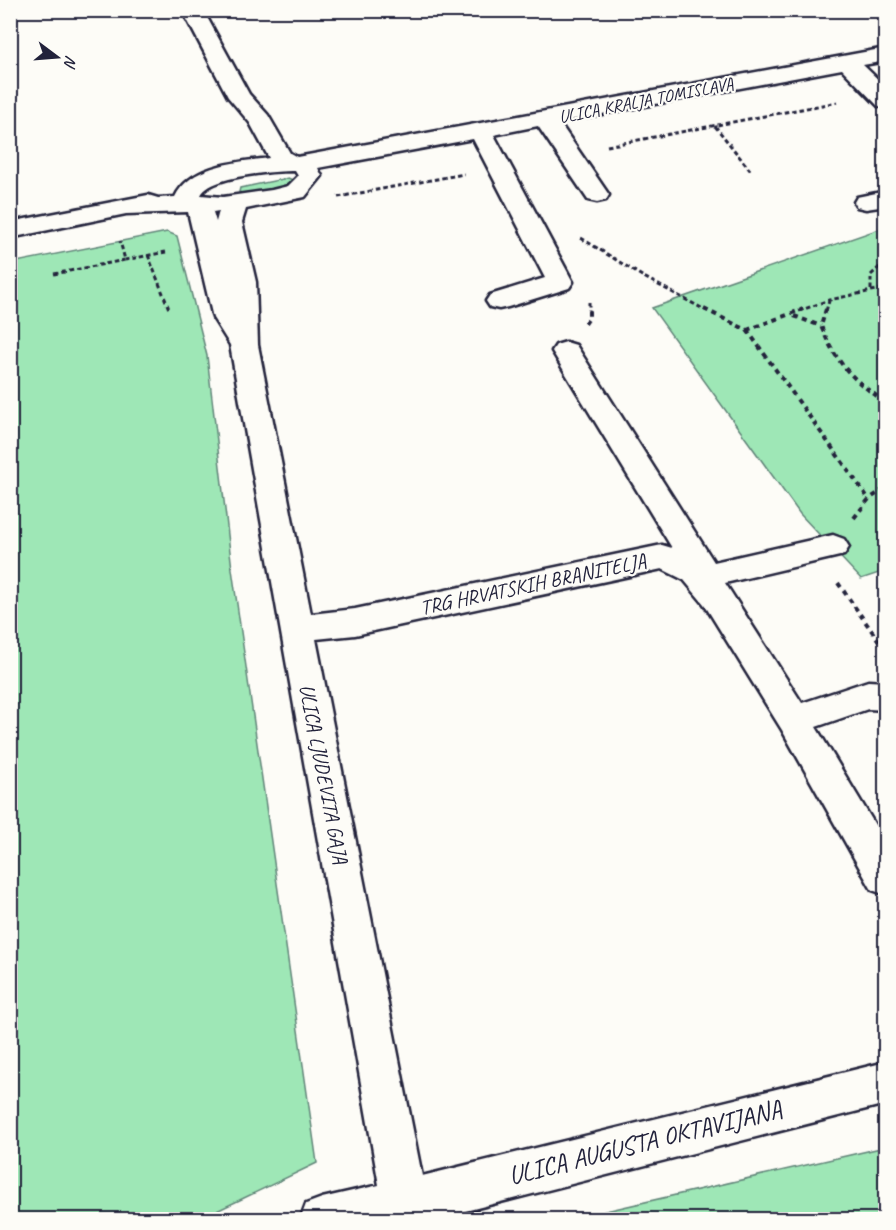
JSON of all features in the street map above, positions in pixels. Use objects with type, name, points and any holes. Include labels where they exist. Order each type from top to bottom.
[{"type":"street","points":[[192,10],[239,98],[260,120],[281,158],[298,172]]},
{"type":"street","name":"ULICA KRALJA TOMISLAVA","points":[[298,172],[406,146],[885,54]]},
{"type":"street","points":[[847,61],[885,101]]},
{"type":"street","points":[[239,98],[241,129],[251,151],[250,164],[246,171]]},
{"type":"street","points":[[545,119],[597,195]]},
{"type":"street","points":[[481,132],[560,282],[499,301]]},
{"type":"street","points":[[10,230],[194,195],[212,177],[246,171],[298,172]]},
{"type":"street","points":[[194,195],[214,205],[286,194],[298,172]]},
{"type":"street","name":"ULICA LJUDEVITA GAJA","points":[[194,195],[203,218],[227,318],[244,345]]},
{"type":"street","name":"ULICA LJUDEVITA GAJA","points":[[240,201],[233,207],[229,222],[243,282],[244,345],[406,1211]]},
{"type":"street","points":[[566,351],[711,585],[824,548]]},
{"type":"street","name":"TRG HRVATSKIH BRANITELJA","points":[[296,629],[355,622],[662,557],[679,562],[711,585],[794,720],[885,878]]},
{"type":"street","points":[[794,720],[868,695],[885,696]]},
{"type":"street","name":"ULICA AUGUSTA OKTAVIJANA","points":[[322,1220],[406,1211],[885,1083]]},
{"type":"path","points":[[714,126],[750,170]]},
{"type":"path","points":[[118,234],[125,260]]},
{"type":"path","points":[[581,238],[684,301],[747,330],[869,499]]},
{"type":"path","points":[[54,274],[166,252]]},
{"type":"path","points":[[148,255],[169,309]]},
{"type":"path","points":[[871,290],[871,275],[885,261]]},
{"type":"path","points":[[747,330],[792,316],[829,300],[885,288]]},
{"type":"path","points":[[829,300],[821,326],[832,352],[858,384],[885,402]]},
{"type":"path","points":[[792,316],[821,326]]},
{"type":"path","points":[[824,548],[885,651]]},
{"type":"green space","points":[[288,178],[295,181],[291,186],[245,194],[239,192],[240,188]]},
{"type":"green space","points":[[885,227],[885,571],[861,579],[800,514],[652,308]]},
{"type":"green space","points":[[167,232],[177,236],[207,356],[232,569],[317,1163],[200,1219],[11,1219],[11,263]]},
{"type":"green space","points":[[885,1147],[885,1219],[571,1219]]}]
